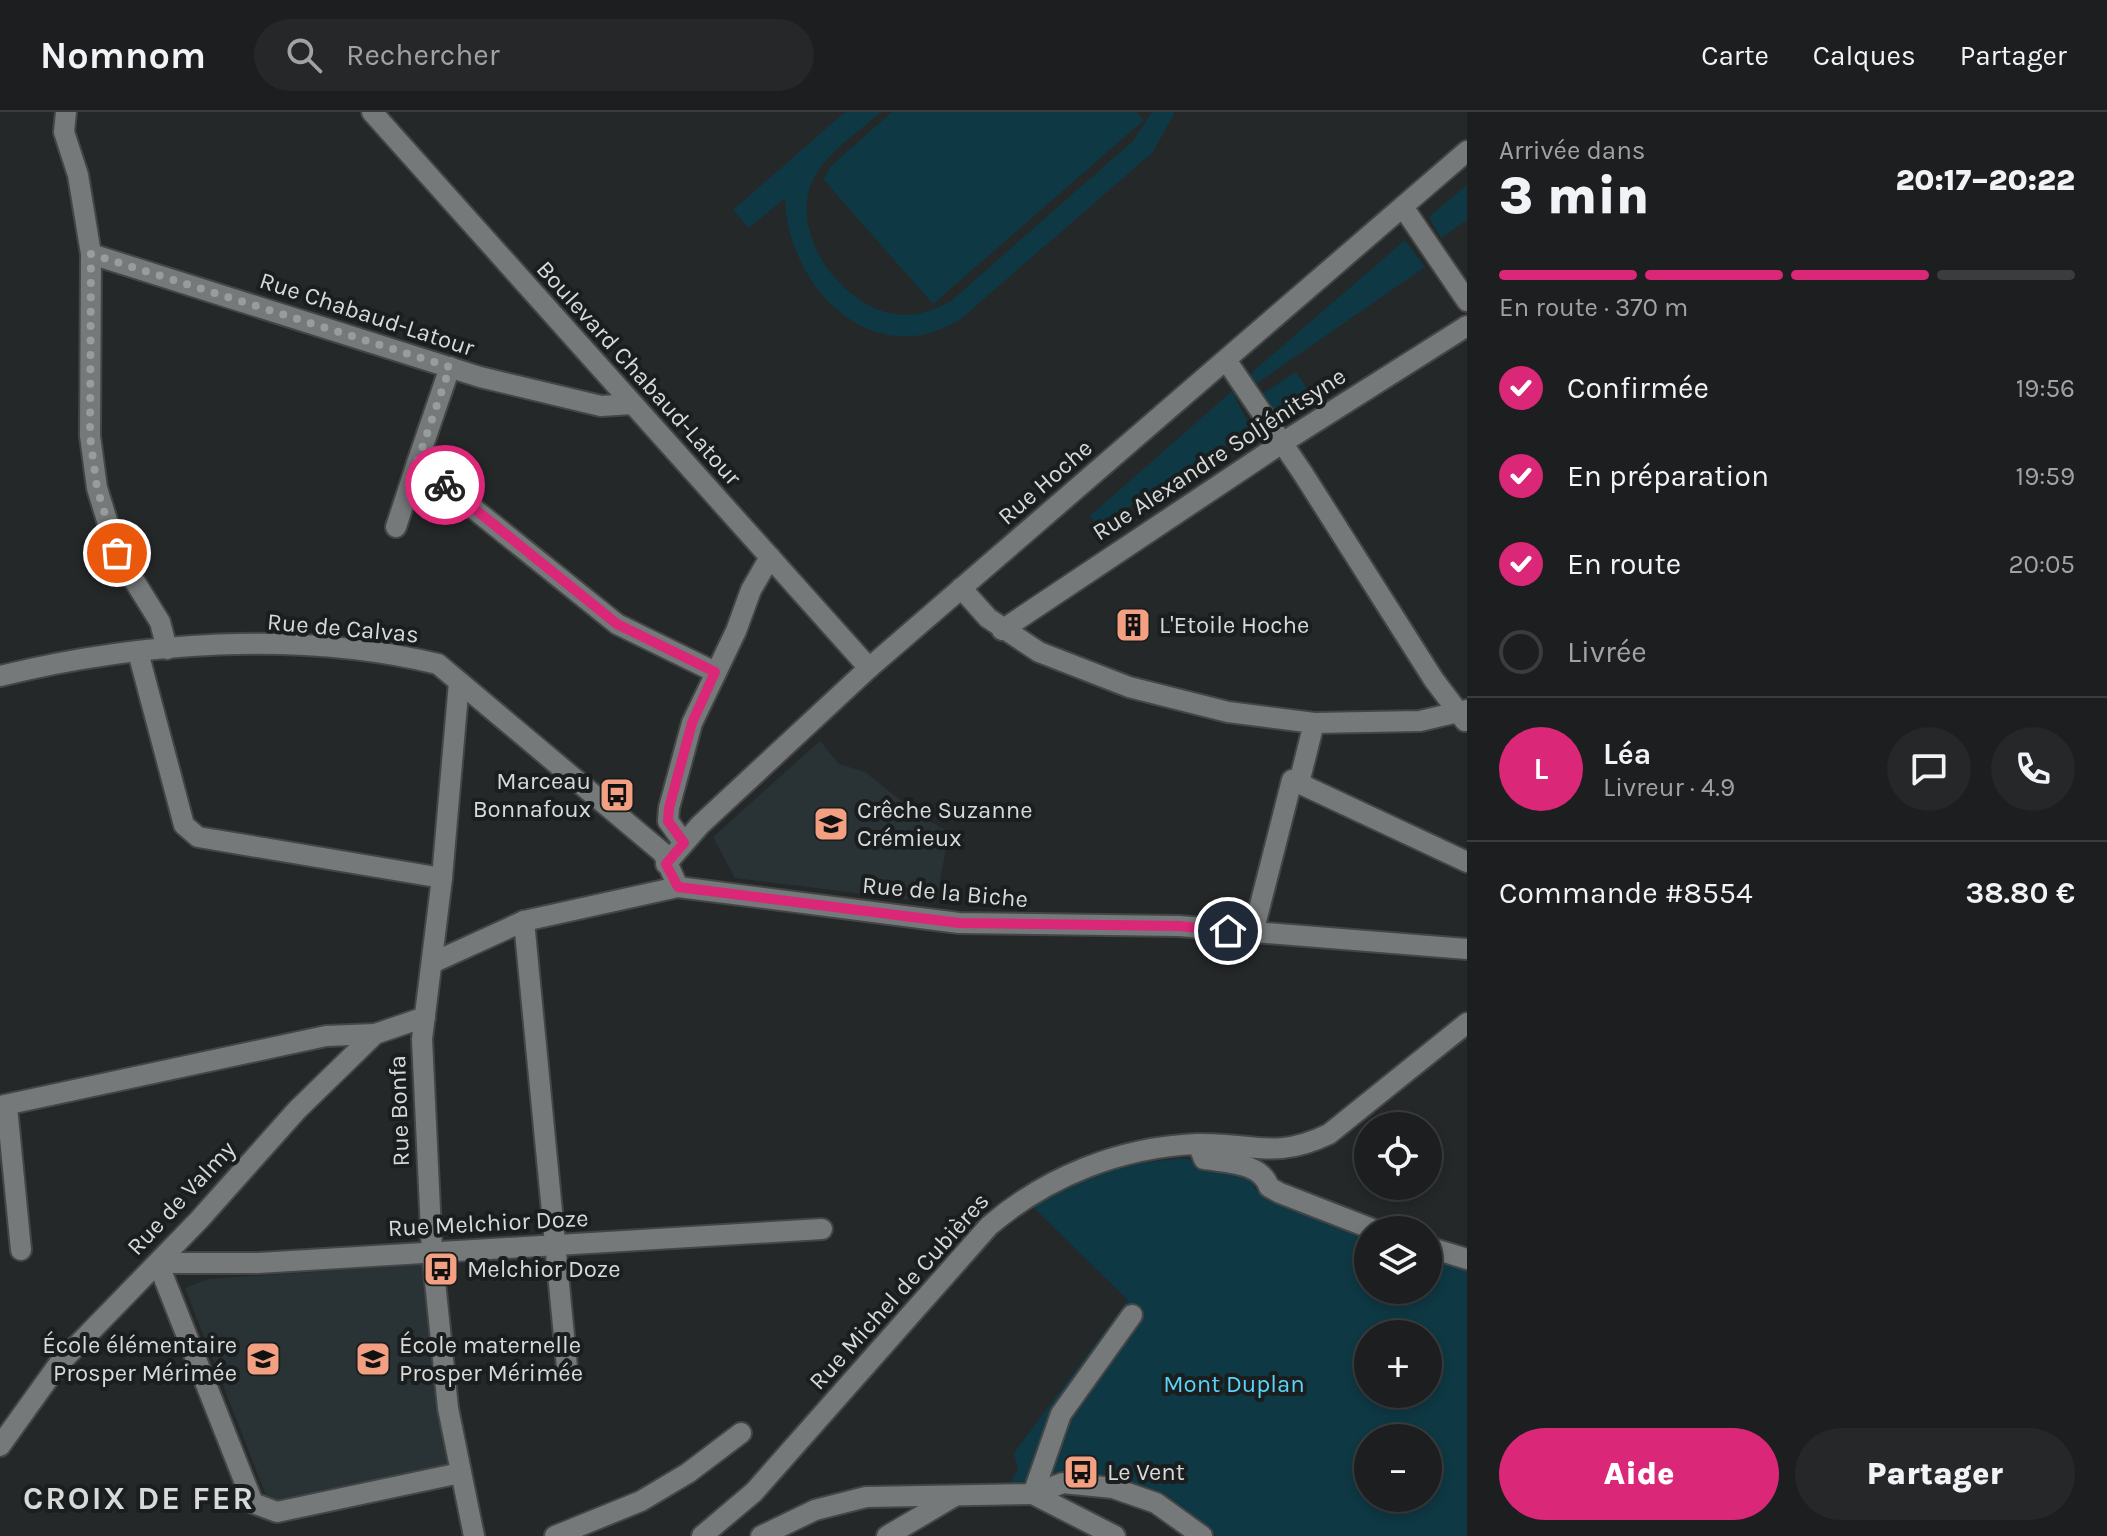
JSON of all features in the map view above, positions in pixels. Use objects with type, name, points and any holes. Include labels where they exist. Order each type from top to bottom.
[{"type":"street","points":[[66,112],[64,132],[78,175],[91,254],[90,436],[97,488],[117,553],[160,622],[167,649]]},
{"type":"street","name":"Boulevard Chabaud-Latour","points":[[372,112],[869,668]]},
{"type":"street","name":"Rue Hoche","points":[[664,858],[684,843],[869,668],[1467,151]]},
{"type":"street","points":[[1403,207],[1467,301]]},
{"type":"street","name":"Rue Chabaud-Latour","points":[[91,254],[450,367],[601,406],[632,404]]},
{"type":"street","name":"Rue Alexandre Soljénitsyne","points":[[1002,630],[1282,443],[1467,326]]},
{"type":"street","points":[[1226,360],[1434,680],[1465,716]]},
{"type":"street","points":[[396,527],[450,367]]},
{"type":"street","points":[[417,463],[617,624],[715,672]]},
{"type":"street","points":[[684,843],[668,821],[692,723],[736,631],[751,590],[770,557]]},
{"type":"street","points":[[961,588],[1002,630],[1039,652],[1129,687],[1228,712],[1314,723],[1420,721],[1465,716]]},
{"type":"street","name":"Rue de Calvas","points":[[0,676],[167,649],[293,646],[399,654],[438,664],[664,858]]},
{"type":"street","points":[[138,652],[184,825],[198,837],[442,878]]},
{"type":"street","name":"Rue Bonfa","points":[[459,682],[442,878],[422,1039],[432,1252],[448,1408],[474,1536]]},
{"type":"street","points":[[1299,783],[1314,723]]},
{"type":"street","points":[[1253,933],[1292,780],[1467,862]]},
{"type":"street","points":[[664,858],[678,887]]},
{"type":"street","name":"Rue de la Biche","points":[[432,963],[524,921],[678,887],[959,923],[1179,926],[1467,949]]},
{"type":"street","points":[[524,921],[567,1367]]},
{"type":"street","name":"Rue de Valmy","points":[[0,1446],[58,1365],[158,1263],[297,1110],[375,1034],[425,1017]]},
{"type":"street","name":"Rue Michel de Cubières","points":[[702,1536],[754,1492],[989,1226],[1015,1204],[1032,1193],[1123,1153],[1198,1144],[1273,1151],[1305,1146],[1329,1134],[1467,1023]]},
{"type":"street","points":[[21,1250],[3,1107],[326,1036],[375,1034]]},
{"type":"street","points":[[1198,1144],[1204,1159],[1255,1169],[1266,1178],[1269,1187],[1280,1193],[1354,1222]]},
{"type":"street","name":"Rue Melchior Doze","points":[[158,1263],[258,1263],[822,1229]]},
{"type":"street","points":[[1442,1251],[1467,1259]]},
{"type":"street","points":[[158,1263],[253,1503],[277,1512],[460,1473]]},
{"type":"street","points":[[1033,1494],[1061,1414],[1132,1315]]},
{"type":"street","points":[[555,1536],[641,1501],[688,1473],[741,1433]]},
{"type":"street","points":[[761,1536],[815,1510],[866,1497],[1033,1494],[1063,1483],[1113,1488],[1156,1503],[1202,1536]]},
{"type":"street","points":[[1033,1494],[1115,1536]]},
{"type":"street","points":[[887,1536],[955,1496]]},
{"type":"shaded area","name":"Crêche Suzanne Crémieux","points":[[820,741],[839,764],[865,772],[920,816],[949,832],[936,903],[735,878],[713,837]]},
{"type":"shaded area","points":[[421,1265],[447,1465],[283,1502],[266,1495],[185,1288],[208,1279]]},
{"type":"green space","points":[[845,112],[881,112],[840,146],[815,176],[807,208],[809,230],[817,251],[845,289],[883,311],[904,315],[929,311],[951,301],[1133,141],[1152,112],[1175,112],[1153,152],[962,318],[929,333],[898,336],[868,329],[841,313],[819,290],[801,262],[790,231],[785,198],[749,228],[733,210]]},
{"type":"green space","points":[[892,112],[1136,112],[1144,120],[933,304],[823,179],[831,166]]},
{"type":"green space","points":[[1467,185],[1467,220],[1441,238],[1429,217]]},
{"type":"green space","points":[[1405,240],[1425,267],[1256,384],[1250,374]]},
{"type":"green space","points":[[1296,372],[1311,394],[1277,415],[1262,394]]},
{"type":"green space","points":[[1232,391],[1251,429],[1098,527],[1090,516]]},
{"type":"green space","name":"Mont Duplan","points":[[1183,1158],[1254,1177],[1254,1189],[1354,1231],[1354,1304],[1442,1304],[1442,1259],[1467,1266],[1467,1536],[1217,1536],[1173,1504],[1138,1485],[1115,1478],[1073,1474],[1010,1483],[1018,1469],[1014,1453],[1128,1300],[1032,1206],[1116,1166]]},
{"type":"way so far","points":[[117,553],[97,488],[90,436],[91,254],[450,367],[417,463],[445,485]]},
{"type":"place","name":"L'Etoile Hoche","points":[[1133,625]]},
{"type":"place","name":"Marceau Bonnafoux","points":[[617,795]]},
{"type":"place","name":"Crêche Suzanne Crémieux","points":[[831,824]]},
{"type":"place","name":"Melchior Doze","points":[[441,1269]]},
{"type":"place","name":"École élémentaire Prosper Mérimée","points":[[263,1359]]},
{"type":"place","name":"École maternelle Prosper Mérimée","points":[[373,1359]]},
{"type":"place","name":"Le Vent","points":[[1081,1472]]},
{"type":"district","name":"CROIX DE FER","points":[[139,1498]]},
{"type":"route","points":[[445,485],[617,624],[715,672],[692,723],[669,808],[668,821],[684,843],[666,864],[678,887],[959,923],[1179,926],[1228,931]]}]
